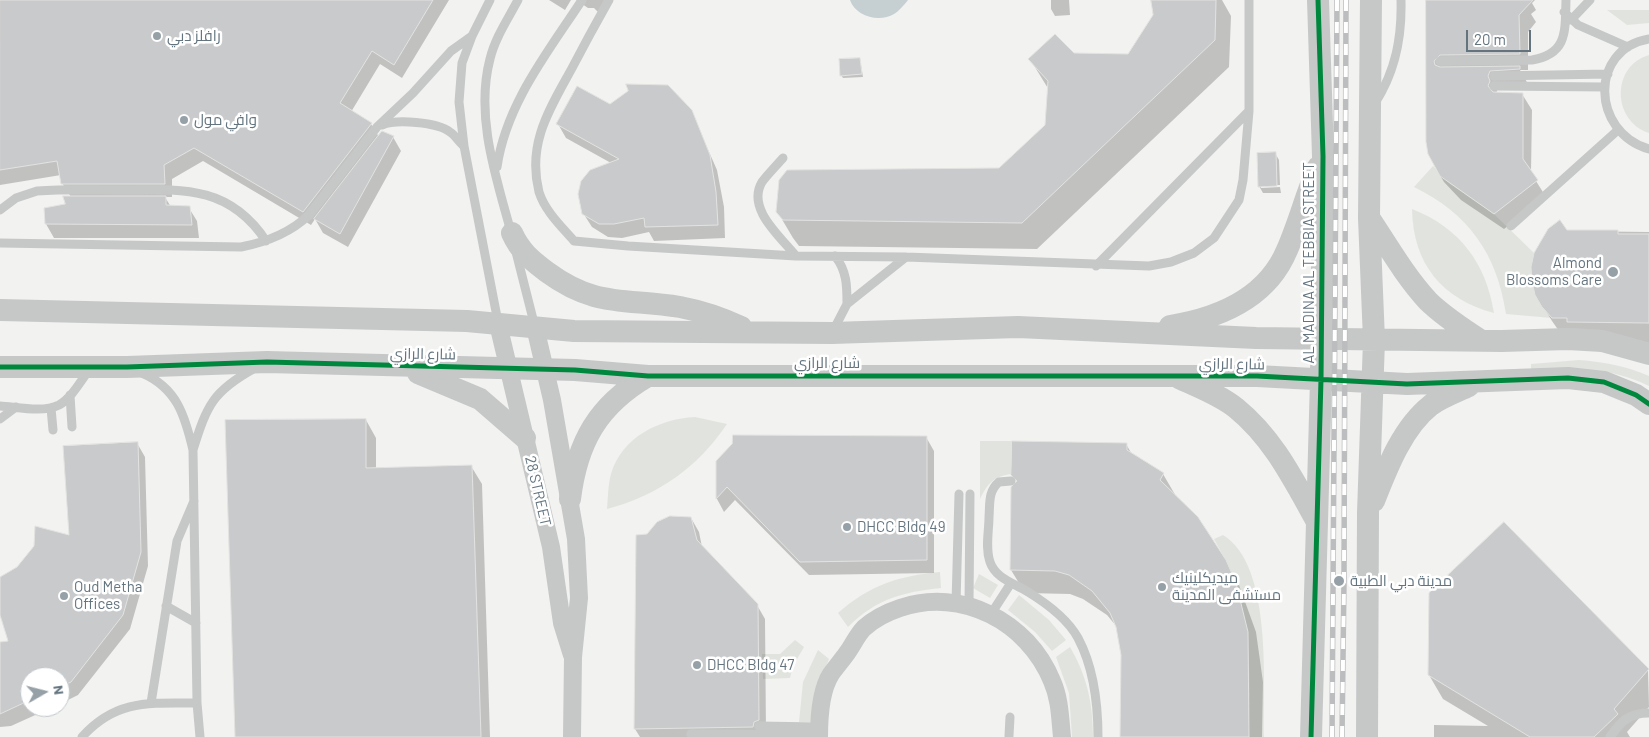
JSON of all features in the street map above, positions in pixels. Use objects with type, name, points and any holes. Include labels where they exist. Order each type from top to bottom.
[{"type":"street","name":"AL MADINA AL TEBBIA STREET","points":[[1311,737],[1321,379],[1323,156],[1318,0]]},
{"type":"street","points":[[1367,737],[1368,513],[1374,340],[1369,218],[1371,0]]},
{"type":"street","points":[[1131,332],[1186,323],[1216,315],[1244,302],[1268,281],[1288,249],[1304,200],[1323,156]]},
{"type":"street","points":[[1369,218],[1406,274],[1429,301],[1480,340]]},
{"type":"street","points":[[512,233],[518,248],[527,258],[580,292],[610,300],[679,307],[705,313],[749,331]]},
{"type":"street","name":"شارع الرازي","points":[[0,310],[467,320],[574,331],[832,333],[1018,327],[1256,338],[1602,341],[1649,354]]},
{"type":"street","name":"28 STREET","points":[[498,324],[551,548],[562,623],[573,657]]},
{"type":"street","name":"28 STREET","points":[[535,327],[570,499],[576,539],[579,598],[573,657],[572,737]]},
{"type":"street","name":"شارع الرازي","points":[[0,367],[127,367],[267,362],[544,369],[648,376],[1173,376],[1321,379],[1407,384],[1568,378],[1604,382],[1636,395],[1649,404]]},
{"type":"street","points":[[380,366],[424,374],[471,394],[497,411],[525,438]]},
{"type":"street","points":[[570,499],[576,466],[591,429],[618,396],[648,376]]},
{"type":"street","points":[[1173,376],[1235,407],[1263,433],[1280,456],[1316,520]]},
{"type":"street","points":[[1368,513],[1385,473],[1410,426],[1432,404],[1482,381]]},
{"type":"street","points":[[819,733],[821,704],[830,676],[864,628],[888,612],[910,605],[933,602],[963,604],[991,614],[1014,628],[1042,662],[1053,682],[1058,701],[1062,737]]},
{"type":"lane","points":[[490,0],[472,36],[462,63],[459,102],[464,146],[498,324]]},
{"type":"lane","points":[[518,0],[501,30],[490,57],[484,90],[486,125],[496,175],[535,327]]},
{"type":"lane","points":[[496,175],[506,126],[536,70],[582,0]]},
{"type":"lane","points":[[608,0],[547,111],[538,142],[537,170],[540,192],[551,215],[574,241],[796,256],[906,256],[1096,266],[1149,266],[1171,262],[1194,253],[1214,238],[1239,200],[1243,180],[1249,111],[1249,0]]},
{"type":"lane","points":[[1371,109],[1383,92],[1397,53],[1401,33],[1401,0]]},
{"type":"lane","points":[[1560,0],[1568,17],[1628,47]]},
{"type":"lane","points":[[1440,60],[1532,60],[1547,57],[1556,50],[1563,38],[1568,17],[1566,0]]},
{"type":"lane","points":[[1568,17],[1590,0]]},
{"type":"lane","points":[[0,243],[241,247],[266,241],[289,231],[309,215],[377,126],[413,93],[451,51],[472,36]]},
{"type":"lane","points":[[1649,38],[1628,47],[1619,55],[1608,74],[1604,87],[1605,102],[1610,117],[1618,130],[1632,142],[1649,149]]},
{"type":"lane","points":[[1494,76],[1608,74]]},
{"type":"lane","points":[[1494,86],[1604,87]]},
{"type":"lane","points":[[1096,266],[1249,111]]},
{"type":"lane","points":[[377,126],[391,121],[438,126],[450,132],[464,146]]},
{"type":"lane","points":[[1511,226],[1618,130]]},
{"type":"lane","points":[[783,158],[762,183],[759,203],[767,221],[796,256]]},
{"type":"lane","points":[[0,210],[16,198],[37,191],[195,191],[224,201],[238,210],[250,220],[266,241]]},
{"type":"lane","points":[[835,256],[842,264],[846,276],[848,304]]},
{"type":"lane","points":[[832,333],[848,304],[906,256]]},
{"type":"lane","points":[[193,450],[202,420],[210,403],[222,388],[267,362]]},
{"type":"lane","points":[[0,406],[51,408],[58,405],[70,395],[91,366]]},
{"type":"lane","points":[[127,367],[152,377],[174,395],[186,420],[193,450],[197,703],[200,737]]},
{"type":"lane","points":[[70,395],[72,427]]},
{"type":"lane","points":[[0,419],[16,407]]},
{"type":"lane","points":[[51,408],[53,430]]},
{"type":"lane","points":[[1011,481],[999,482],[991,490],[988,546],[993,569],[998,575],[1028,592],[1063,618],[1077,636],[1086,655],[1094,682],[1098,707],[1098,737]]},
{"type":"lane","points":[[959,494],[963,604]]},
{"type":"lane","points":[[963,604],[970,494]]},
{"type":"lane","points":[[151,703],[177,541],[194,500]]},
{"type":"lane","points":[[991,614],[1010,583]]},
{"type":"lane","points":[[166,606],[196,623]]},
{"type":"lane","points":[[82,737],[95,722],[108,714],[136,704],[197,703]]},
{"type":"lane","points":[[1610,737],[1626,717],[1649,713]]},
{"type":"lane","points":[[1009,736],[1010,717]]},
{"type":"lane","points":[[760,726],[819,733]]},
{"type":"lane","points":[[691,734],[819,733]]},
{"type":"shaded area","points":[[850,0],[908,0],[896,13],[888,17],[875,18],[862,14],[853,6]]},
{"type":"shaded area","points":[[1607,10],[1649,10],[1649,23],[1627,25]]},
{"type":"shaded area","points":[[1649,55],[1649,133],[1637,127],[1628,117],[1623,106],[1621,94],[1623,81],[1628,70],[1637,61]]},
{"type":"shaded area","points":[[1433,166],[1450,184],[1494,214],[1534,253],[1532,280],[1534,288],[1541,303],[1552,318],[1506,314],[1496,273],[1477,238],[1465,223],[1450,210],[1414,187]]},
{"type":"shaded area","points":[[1412,209],[1444,226],[1468,249],[1485,278],[1494,313],[1459,299],[1434,276],[1418,246]]},
{"type":"shaded area","points":[[1579,360],[1615,365],[1649,376],[1649,386],[1619,375],[1591,370],[1531,372],[1531,364]]},
{"type":"shaded area","points":[[695,417],[727,424],[703,454],[675,478],[643,496],[607,509],[611,474],[616,461],[633,440],[656,426]]},
{"type":"shaded area","points":[[980,441],[1012,441],[1011,474],[995,479],[980,499]]},
{"type":"shaded area","points":[[1223,535],[1239,550],[1250,572],[1258,598],[1264,658],[1264,737],[1249,737],[1250,683],[1247,635],[1236,588],[1227,564],[1214,539]]},
{"type":"shaded area","points":[[940,572],[941,588],[891,598],[858,617],[848,627],[838,613],[862,595],[885,584],[911,576]]},
{"type":"shaded area","points":[[979,574],[998,585],[990,598],[973,588]]},
{"type":"shaded area","points":[[1019,595],[1049,620],[1066,640],[1052,651],[1035,632],[1008,610]]},
{"type":"shaded area","points":[[795,640],[804,647],[793,666],[790,678],[763,679],[762,654],[780,654]]},
{"type":"shaded area","points":[[1070,647],[1081,669],[1088,690],[1092,713],[1093,737],[1072,737],[1069,693],[1056,657]]},
{"type":"shaded area","points":[[818,650],[829,659],[823,675],[814,722],[799,722],[803,682]]},
{"type":"building","name":"وافي مول","points":[[0,0],[433,0],[394,65],[372,51],[340,103],[372,123],[303,212],[194,148],[164,165],[165,184],[61,184],[57,161],[0,170]]},
{"type":"building","points":[[1151,0],[1216,0],[1215,40],[1022,223],[783,220],[776,212],[779,180],[787,170],[999,168],[1045,125],[1048,81],[1028,59],[1055,34],[1074,53],[1128,54],[1153,15]]},
{"type":"building","points":[[1426,0],[1533,0],[1519,15],[1520,54],[1440,55],[1434,61],[1435,65],[1440,67],[1520,66],[1520,69],[1490,71],[1488,86],[1493,92],[1523,93],[1523,159],[1538,180],[1494,214],[1440,176],[1428,154],[1426,142]]},
{"type":"building","points":[[860,58],[862,74],[840,76],[839,59]]},
{"type":"building","points":[[626,84],[668,85],[692,110],[710,155],[716,192],[718,225],[645,227],[644,218],[614,224],[599,224],[582,214],[578,194],[581,181],[590,170],[619,159],[556,124],[577,86],[610,104],[628,91]]},
{"type":"building","points":[[382,131],[394,136],[340,234],[314,219]]},
{"type":"building","points":[[1276,152],[1277,186],[1258,187],[1257,153]]},
{"type":"building","points":[[63,196],[166,196],[166,205],[190,206],[192,225],[45,224],[44,208],[65,204]]},
{"type":"building","points":[[1560,220],[1567,230],[1618,230],[1618,234],[1649,234],[1649,323],[1567,322],[1567,318],[1552,318],[1542,307],[1535,295],[1531,267],[1534,253],[1548,229]]},
{"type":"building","points":[[366,419],[366,468],[472,465],[481,737],[235,737],[225,420]]},
{"type":"building","name":"DHCC Bldg 49","points":[[733,435],[927,436],[927,560],[800,562],[727,487],[716,499],[716,461],[732,444]]},
{"type":"building","name":"ميديكلينيك مستشفى المدينة","points":[[1012,441],[1127,443],[1127,450],[1164,473],[1160,480],[1198,517],[1226,560],[1236,583],[1248,632],[1249,737],[1120,737],[1121,655],[1116,627],[1110,613],[1092,591],[1069,575],[1055,571],[1010,570],[1011,487],[1017,481],[1011,475]]},
{"type":"building","name":"Oud Metha Offices","points":[[138,442],[141,552],[123,615],[71,682],[70,667],[20,667],[20,705],[0,714],[0,642],[8,641],[0,615],[0,577],[17,567],[34,546],[35,526],[69,535],[63,446]]},
{"type":"building","name":"DHCC Bldg 47","points":[[670,516],[691,517],[697,540],[758,604],[759,720],[754,722],[753,727],[634,729],[636,535],[647,534],[657,522]]},
{"type":"building","points":[[1504,522],[1649,669],[1614,709],[1618,714],[1594,737],[1530,737],[1428,675],[1429,593]]},
{"type":"railway","points":[[1332,737],[1337,0]]},
{"type":"railway","points":[[1342,737],[1346,0]]},
{"type":"cycle path","points":[[1311,737],[1321,379],[1323,156],[1318,0]]},
{"type":"cycle path","points":[[0,367],[127,367],[267,362],[575,370],[648,376],[1257,376],[1407,384],[1568,378],[1604,382],[1636,395],[1649,404]]},
{"type":"place","name":"رافلز دبي","points":[[157,36]]},
{"type":"place","name":"وافي مول","points":[[184,120]]},
{"type":"place","name":"Almond Blossoms Care","points":[[1613,272]]},
{"type":"place","name":"DHCC Bldg 49","points":[[847,527]]},
{"type":"place","name":"مدينة دبي الطبية","points":[[1339,581]]},
{"type":"place","name":"ميديكلينيك مستشفى المدينة","points":[[1162,587]]},
{"type":"place","name":"Oud Metha Offices","points":[[64,596]]},
{"type":"place","name":"DHCC Bldg 47","points":[[697,665]]}]
